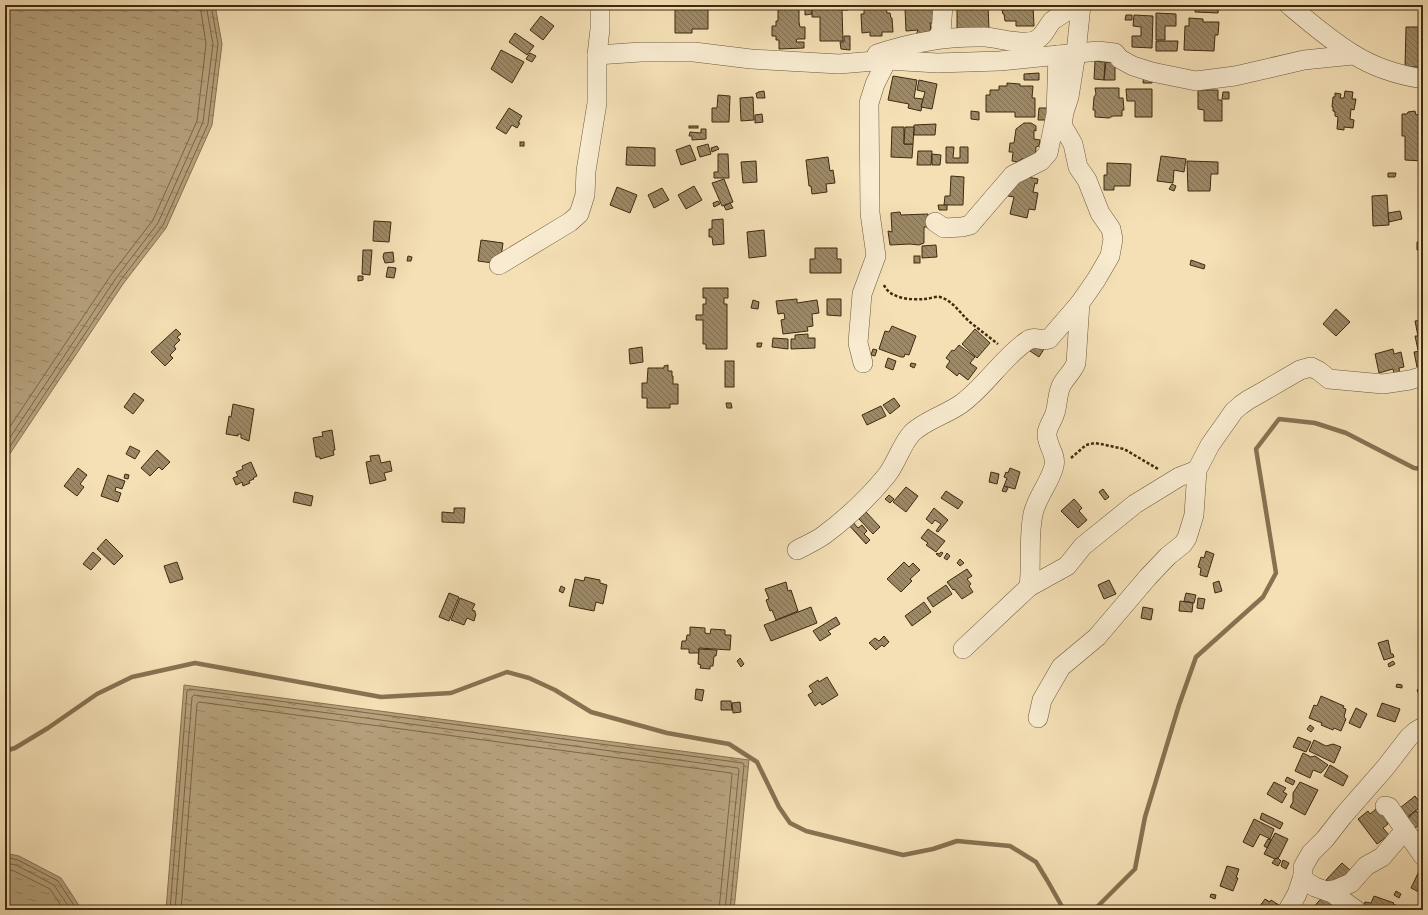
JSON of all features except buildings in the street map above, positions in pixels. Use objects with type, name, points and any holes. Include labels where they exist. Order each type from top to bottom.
[{"type":"street","points":[[499,265],[570,222],[580,214],[585,195],[586,171],[597,103],[597,55],[600,29],[600,5]]},
{"type":"street","points":[[936,39],[941,32],[943,5]]},
{"type":"street","points":[[852,63],[892,49],[936,39],[986,37],[1022,42],[1032,41],[1038,39],[1052,21],[1066,13],[1074,5]]},
{"type":"street","points":[[1059,120],[1062,122],[1069,97],[1067,54],[1081,5]]},
{"type":"street","points":[[1289,5],[1353,54],[1386,70],[1423,79]]},
{"type":"street","points":[[597,55],[641,52],[694,52],[751,59],[839,64],[887,60],[937,63],[1000,61],[1098,51],[1115,53],[1120,59],[1133,66],[1164,75],[1196,81],[1235,76],[1304,60],[1353,54]]},
{"type":"street","points":[[863,363],[858,343],[862,294],[876,256],[870,213],[869,103],[875,84],[887,60]]},
{"type":"street","points":[[935,222],[944,228],[970,225],[1013,175],[1046,157],[1059,120]]},
{"type":"street","points":[[797,550],[823,536],[868,496],[888,473],[912,433],[962,404],[1011,354],[1027,340],[1039,338],[1045,341],[1049,339],[1080,303],[1096,280],[1110,256],[1113,234],[1096,205],[1087,180],[1078,167],[1073,144],[1059,120]]},
{"type":"street","points":[[1029,587],[1031,530],[1034,512],[1039,496],[1054,467],[1054,456],[1048,440],[1047,431],[1055,412],[1061,386],[1076,363],[1080,303]]},
{"type":"street","points":[[963,649],[1029,587],[1067,566],[1083,546],[1129,508],[1188,473],[1234,411],[1248,400],[1300,370],[1311,368],[1319,371],[1329,379],[1383,384],[1410,380],[1423,376]]},
{"type":"street","points":[[1038,718],[1042,700],[1061,667],[1097,637],[1168,556],[1183,544],[1187,538],[1194,515],[1188,473]]},
{"type":"street","points":[[1288,910],[1297,894],[1303,876],[1303,867],[1311,853],[1325,839],[1385,768],[1409,737],[1423,727]]},
{"type":"street","points":[[1385,806],[1389,808],[1423,856]]},
{"type":"street","points":[[1328,891],[1351,883],[1366,866],[1382,858],[1405,830]]},
{"type":"street","points":[[1303,876],[1306,881],[1315,887],[1328,891],[1356,910]]},
{"type":"path","points":[[882,282],[887,291],[898,297],[920,299],[937,297],[942,298],[956,307],[969,322],[1011,354]]},
{"type":"path","points":[[1054,467],[1069,460],[1086,445],[1095,443],[1124,449],[1156,469],[1188,473]]},
{"type":"water","points":[[5,5],[215,5],[222,44],[212,125],[166,228],[123,284],[5,461]]},
{"type":"water","points":[[184,685],[749,760],[734,910],[166,910]]},
{"type":"water","points":[[5,853],[19,856],[61,878],[82,910],[5,910]]},
{"type":"waterway","points":[[1094,910],[1135,869],[1145,817],[1179,705],[1196,657],[1263,597],[1276,573],[1256,449],[1279,419],[1315,423],[1346,433],[1414,468],[1423,469]]},
{"type":"waterway","points":[[5,751],[15,748],[48,728],[97,694],[132,677],[195,663],[381,697],[451,693],[507,672],[529,678],[555,690],[591,712],[667,733],[729,744],[757,762],[779,807],[790,823],[806,831],[903,855],[933,849],[957,841],[1010,846],[1036,862],[1064,910]]}]
